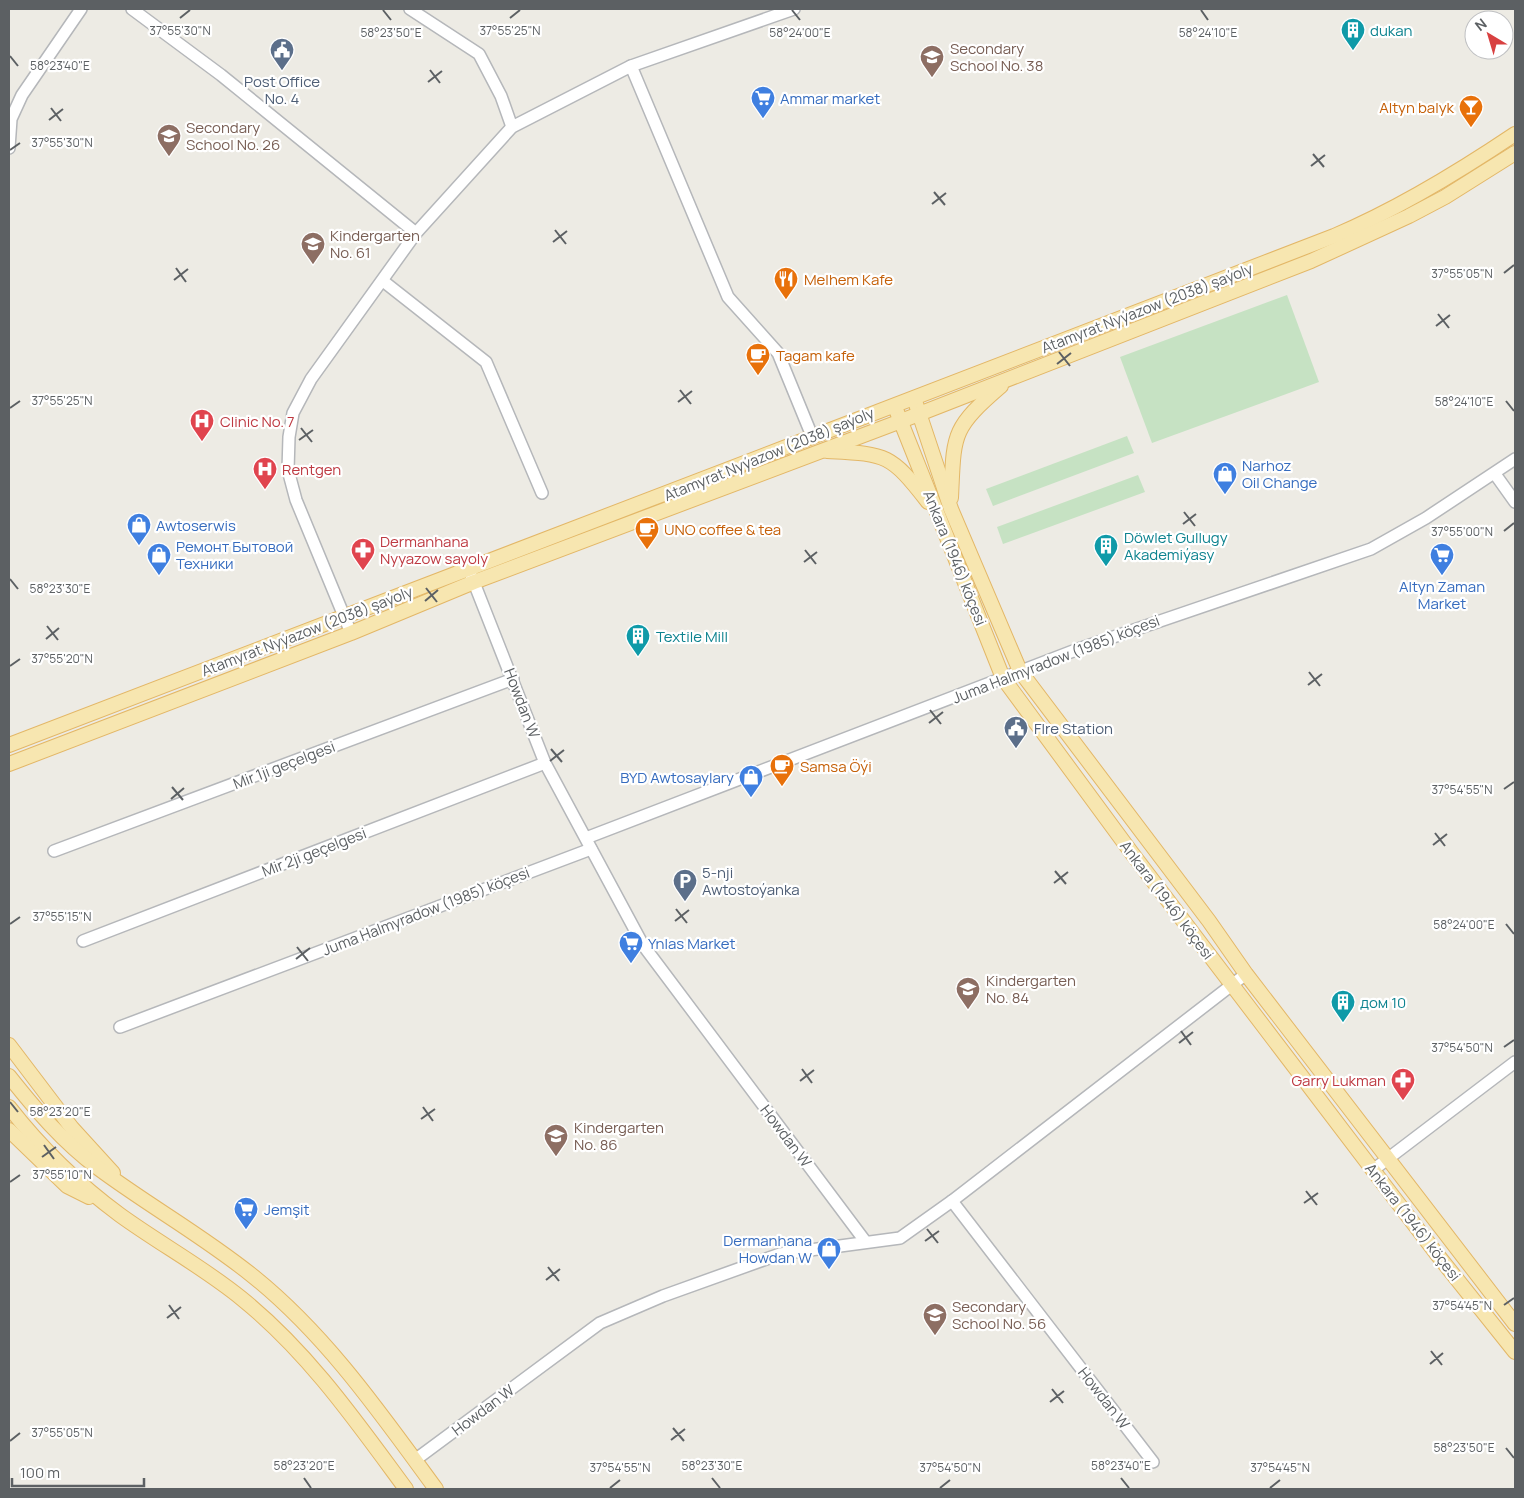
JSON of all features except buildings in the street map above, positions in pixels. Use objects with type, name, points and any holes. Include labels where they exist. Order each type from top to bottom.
[{"type":"main road","name":"Atamyrat Nyýazow (2038) şaýoly","points":[[9,744],[665,495],[894,404],[1367,222],[1435,185],[1515,134]]},
{"type":"main road","name":"Atamyrat Nyýazow (2038) şaýoly","points":[[10,764],[351,632],[474,582],[900,421],[1311,261],[1373,234],[1445,197],[1515,153]]},
{"type":"main road","points":[[944,512],[954,444],[958,430],[973,410],[1009,379]]},
{"type":"main road","name":"Ankara (1946) köçesi","points":[[914,397],[944,512],[1003,678],[1111,825],[1373,1170],[1515,1352]]},
{"type":"main road","name":"Ankara (1946) köçesi","points":[[894,404],[900,421],[1020,672],[1210,922],[1246,974],[1515,1324]]},
{"type":"main road","points":[[818,451],[880,455],[911,479],[944,512]]},
{"type":"main road","points":[[9,1045],[72,1128],[100,1157],[125,1188]]},
{"type":"main road","points":[[9,1076],[39,1114],[63,1138],[125,1188],[214,1247],[254,1277],[290,1309],[348,1371],[436,1489]]},
{"type":"main road","points":[[9,1107],[63,1168],[120,1215]]},
{"type":"main road","points":[[9,1130],[22,1146],[68,1186],[120,1215],[198,1265],[271,1324],[331,1388],[406,1489]]},
{"type":"street","points":[[9,148],[11,119],[22,95],[82,9]]},
{"type":"street","points":[[132,9],[221,76],[416,233]]},
{"type":"street","points":[[410,9],[479,54],[501,96],[512,127]]},
{"type":"street","points":[[351,632],[296,500],[288,470],[289,436],[293,414],[301,395],[416,233],[512,127],[630,66],[794,9]]},
{"type":"street","points":[[630,66],[728,297],[778,353],[812,436]]},
{"type":"street","points":[[383,281],[486,362],[542,493]]},
{"type":"street","name":"Juma Halmyradow (1985) köçesi","points":[[586,838],[1003,678],[1205,604],[1370,548],[1426,518],[1515,459]]},
{"type":"street","points":[[1495,474],[1515,502]]},
{"type":"street","name":"Howdan W","points":[[415,1460],[600,1323],[672,1293],[780,1254],[865,1241],[643,945],[545,763],[469,569]]},
{"type":"street","name":"Mir 1ji geçelgesi","points":[[54,851],[513,679]]},
{"type":"street","name":"Mir 2ji geçelgesi","points":[[83,941],[545,763]]},
{"type":"street","name":"Juma Halmyradow (1985) köçesi","points":[[120,1027],[592,849]]},
{"type":"street","points":[[865,1241],[900,1238],[952,1201],[1246,974]]},
{"type":"street","points":[[1373,1170],[1515,1062]]},
{"type":"street","name":"Howdan W","points":[[952,1201],[1153,1462]]},
{"type":"green space","points":[[1287,295],[1319,382],[1152,443],[1120,357]]},
{"type":"green space","points":[[1127,436],[1134,453],[993,506],[986,489]]},
{"type":"green space","points":[[1138,475],[1145,492],[1003,544],[997,527]]},
{"type":"place","name":"dukan","points":[[1353,51]]},
{"type":"place","name":"Post Office No. 4","points":[[282,71]]},
{"type":"place","name":"Secondary School No. 38","points":[[932,78]]},
{"type":"place","name":"Ammar market","points":[[763,119]]},
{"type":"place","name":"Altyn balyk","points":[[1471,128]]},
{"type":"place","name":"Secondary School No. 26","points":[[169,157]]},
{"type":"place","name":"Kindergarten No. 61","points":[[313,265]]},
{"type":"place","name":"Melhem Kafe","points":[[786,300]]},
{"type":"place","name":"Tagam kafe","points":[[758,376]]},
{"type":"place","name":"Clinic No. 7","points":[[202,442]]},
{"type":"place","name":"Rentgen","points":[[265,490]]},
{"type":"place","name":"Narhoz Oil Change","points":[[1225,495]]},
{"type":"place","name":"Awtoserwis","points":[[139,546]]},
{"type":"place","name":"UNO coffee & tea","points":[[647,550]]},
{"type":"place","name":"Döwlet Gullugy Akademiýasy","points":[[1106,567]]},
{"type":"place","name":"Dermanhana Nyyazow sayoly","points":[[363,571]]},
{"type":"place","name":"Ремонт Бытовой Техники","points":[[159,576]]},
{"type":"place","name":"Altyn Zaman Market","points":[[1442,576]]},
{"type":"place","name":"Textile Mill","points":[[638,657]]},
{"type":"place","name":"FIre Station","points":[[1016,749]]},
{"type":"place","name":"Samsa Öýi","points":[[782,787]]},
{"type":"place","name":"BYD Awtosaylary","points":[[751,798]]},
{"type":"place","name":"5-nji Awtostoýanka","points":[[685,902]]},
{"type":"place","name":"Ynlas Market","points":[[631,964]]},
{"type":"place","name":"Kindergarten No. 84","points":[[968,1010]]},
{"type":"place","name":"дом 10","points":[[1343,1023]]},
{"type":"place","name":"Garry Lukman","points":[[1403,1101]]},
{"type":"place","name":"Kindergarten No. 86","points":[[556,1157]]},
{"type":"place","name":"Jemşit","points":[[246,1230]]},
{"type":"place","name":"Dermanhana Howdan W","points":[[829,1270]]},
{"type":"place","name":"Secondary School No. 56","points":[[935,1336]]}]
